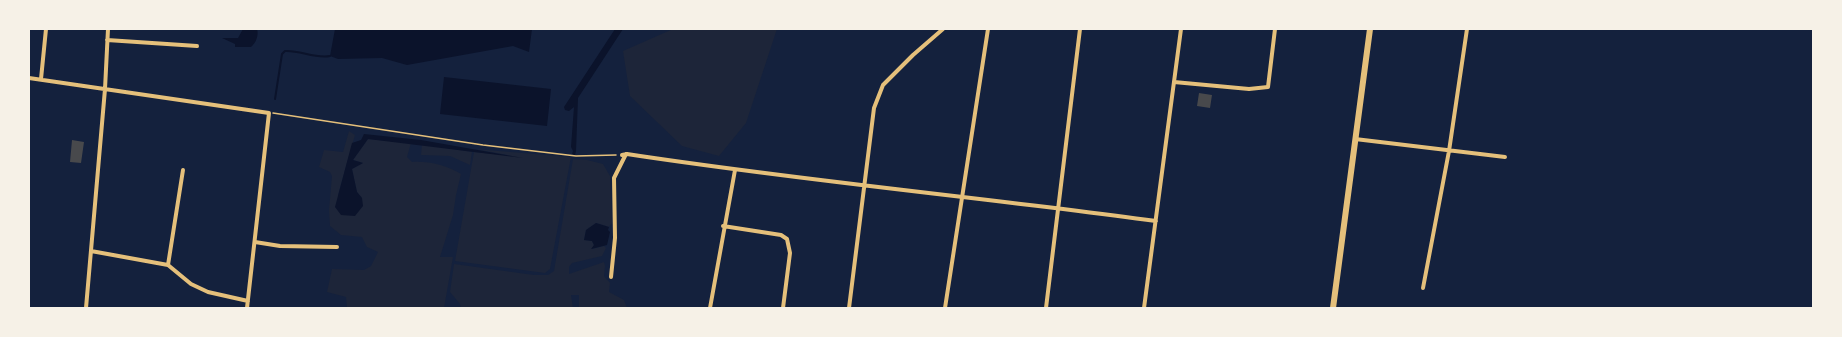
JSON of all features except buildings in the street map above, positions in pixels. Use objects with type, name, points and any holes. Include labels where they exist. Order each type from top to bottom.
[{"type":"main road","points":[[1333,308],[1370,29]]},
{"type":"street","points":[[41,79],[46,29]]},
{"type":"street","points":[[86,308],[105,89],[108,29]]},
{"type":"street","points":[[850,308],[866,186],[874,108],[883,85],[913,55],[943,29]]},
{"type":"street","points":[[945,308],[988,29]]},
{"type":"street","points":[[1046,308],[1080,29]]},
{"type":"street","points":[[1144,308],[1181,29]]},
{"type":"street","points":[[1174,82],[1249,89],[1268,86],[1275,29]]},
{"type":"street","points":[[1423,288],[1449,151],[1467,29]]},
{"type":"street","points":[[107,40],[197,46]]},
{"type":"street","points":[[29,78],[269,113],[247,308]]},
{"type":"street","points":[[1356,139],[1505,158]]},
{"type":"street","points":[[611,277],[615,238],[614,178],[624,155],[735,170],[1059,208],[1156,221]]},
{"type":"street","points":[[168,265],[183,170]]},
{"type":"street","points":[[710,308],[723,226],[735,170]]},
{"type":"street","points":[[723,226],[781,235],[787,239],[790,253],[782,308]]},
{"type":"street","points":[[255,242],[280,246],[337,247]]},
{"type":"street","points":[[91,251],[168,265],[191,284],[208,292],[248,301]]},
{"type":"path","points":[[269,113],[483,146],[576,156],[624,155]]},
{"type":"shaded area","points":[[243,29],[257,29],[257,39],[251,47],[235,47],[235,44],[222,38],[238,38]]},
{"type":"shaded area","points":[[335,29],[532,29],[529,52],[513,46],[407,65],[382,58],[338,59],[330,56]]},
{"type":"shaded area","points":[[615,29],[623,29],[578,98],[575,155],[572,154],[573,151],[571,147],[574,107],[569,111],[565,110],[564,107]]},
{"type":"shaded area","points":[[673,29],[777,29],[746,123],[719,156],[682,146],[630,96],[623,51]]},
{"type":"shaded area","points":[[444,77],[551,89],[547,126],[440,114]]},
{"type":"shaded area","points":[[349,131],[355,135],[338,195],[362,198],[357,192],[352,169],[363,163],[353,160],[368,139],[411,143],[407,157],[412,162],[437,164],[461,174],[453,215],[440,257],[453,257],[444,308],[347,308],[346,297],[327,292],[332,269],[364,270],[371,266],[378,252],[367,247],[362,237],[341,235],[330,226],[329,210],[332,176],[330,172],[319,167],[324,150],[343,152]]},
{"type":"shaded area","points":[[364,134],[421,140],[523,158],[368,139],[353,160],[363,163],[352,169],[357,192],[362,198],[363,206],[355,216],[341,215],[335,207],[352,143],[361,140]]},
{"type":"shaded area","points":[[422,144],[472,152],[470,165],[450,156],[421,155]]},
{"type":"shaded area","points":[[475,149],[571,157],[550,269],[545,273],[455,261],[474,152],[513,156]]},
{"type":"shaded area","points":[[573,159],[587,160],[603,164],[610,176],[612,223],[609,227],[596,223],[586,230],[584,240],[592,241],[594,245],[592,249],[604,246],[606,248],[602,256],[572,263],[569,267],[569,274],[604,262],[604,276],[610,283],[609,292],[624,300],[627,308],[579,308],[579,295],[571,295],[573,308],[461,308],[460,304],[450,292],[454,264],[534,275],[548,275],[554,271]]},
{"type":"shaded area","points":[[596,223],[609,227],[608,230],[610,232],[607,245],[591,249],[594,245],[592,241],[584,240],[586,230]]},
{"type":"waterway","points":[[275,99],[282,54],[285,51],[324,57],[330,56]]}]
